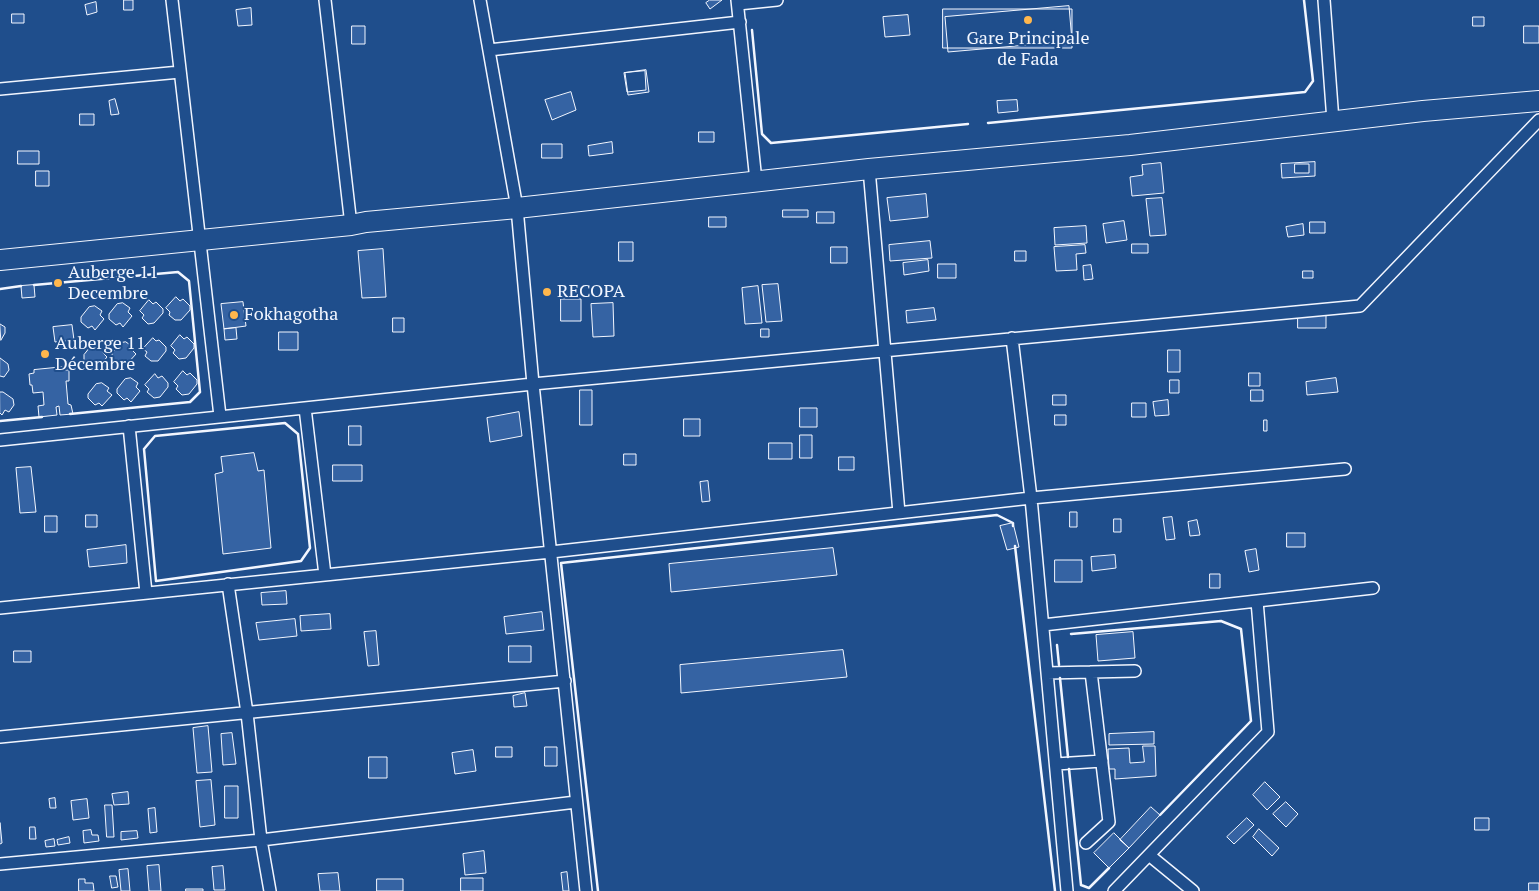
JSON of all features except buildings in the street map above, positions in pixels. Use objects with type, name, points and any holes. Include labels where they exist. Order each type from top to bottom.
[{"type":"highway","points":[[0,260],[516,208],[756,180],[1130,145],[1424,111],[1539,101]]},
{"type":"street","points":[[172,0],[220,416]]},
{"type":"street","points":[[325,0],[351,225]]},
{"type":"street","points":[[480,0],[516,208],[586,891]]},
{"type":"street","points":[[756,180],[738,2],[777,0]]},
{"type":"street","points":[[1324,0],[1333,121]]},
{"type":"street","points":[[488,50],[740,22]]},
{"type":"street","points":[[0,89],[180,72]]},
{"type":"street","points":[[0,440],[885,349],[1360,306],[1539,120]]},
{"type":"street","points":[[869,169],[899,513]]},
{"type":"street","points":[[1012,338],[1031,498],[1067,891]]},
{"type":"street","points":[[305,408],[325,575]]},
{"type":"street","points":[[129,426],[146,593]]},
{"type":"street","points":[[0,608],[551,552],[1031,498],[1345,469]]},
{"type":"street","points":[[228,584],[247,713],[261,840],[270,891]]},
{"type":"street","points":[[1043,625],[1374,588]]},
{"type":"street","points":[[1114,891],[1268,732],[1257,601]]},
{"type":"street","points":[[1048,673],[1136,671]]},
{"type":"street","points":[[1086,844],[1109,822],[1091,672]]},
{"type":"street","points":[[0,737],[565,681]]},
{"type":"street","points":[[1056,764],[1102,761]]},
{"type":"street","points":[[0,864],[261,840],[576,802]]},
{"type":"street","points":[[1149,855],[1193,891]]},
{"type":"wall","points":[[988,123],[1305,92],[1313,81],[1304,0]]},
{"type":"wall","points":[[752,30],[762,134],[771,143],[968,124]]},
{"type":"wall","points":[[34,285],[178,272],[189,281],[200,392],[190,402],[70,414]]},
{"type":"wall","points":[[0,289],[21,286]]},
{"type":"wall","points":[[0,421],[42,417]]},
{"type":"wall","points":[[285,423],[298,434],[310,548],[301,561],[156,581],[144,449],[155,436],[285,423]]},
{"type":"wall","points":[[598,891],[561,563],[997,515],[1013,523],[1013,526]]},
{"type":"wall","points":[[1015,546],[1055,891]]},
{"type":"wall","points":[[1071,634],[1221,621],[1241,629],[1251,721],[1160,815]]},
{"type":"wall","points":[[1057,645],[1059,665]]},
{"type":"wall","points":[[1060,678],[1068,757]]},
{"type":"wall","points":[[1069,769],[1081,885],[1089,888],[1109,868]]},
{"type":"place","name":"Gare Principale de Fada","points":[[1028,20]]},
{"type":"place","name":"Auberge 11 Decembre","points":[[58,283]]},
{"type":"place","name":"RECOPA","points":[[547,292]]},
{"type":"place","name":"Fokhagotha","points":[[234,315]]},
{"type":"place","name":"Auberge 11 Décembre","points":[[45,354]]}]
